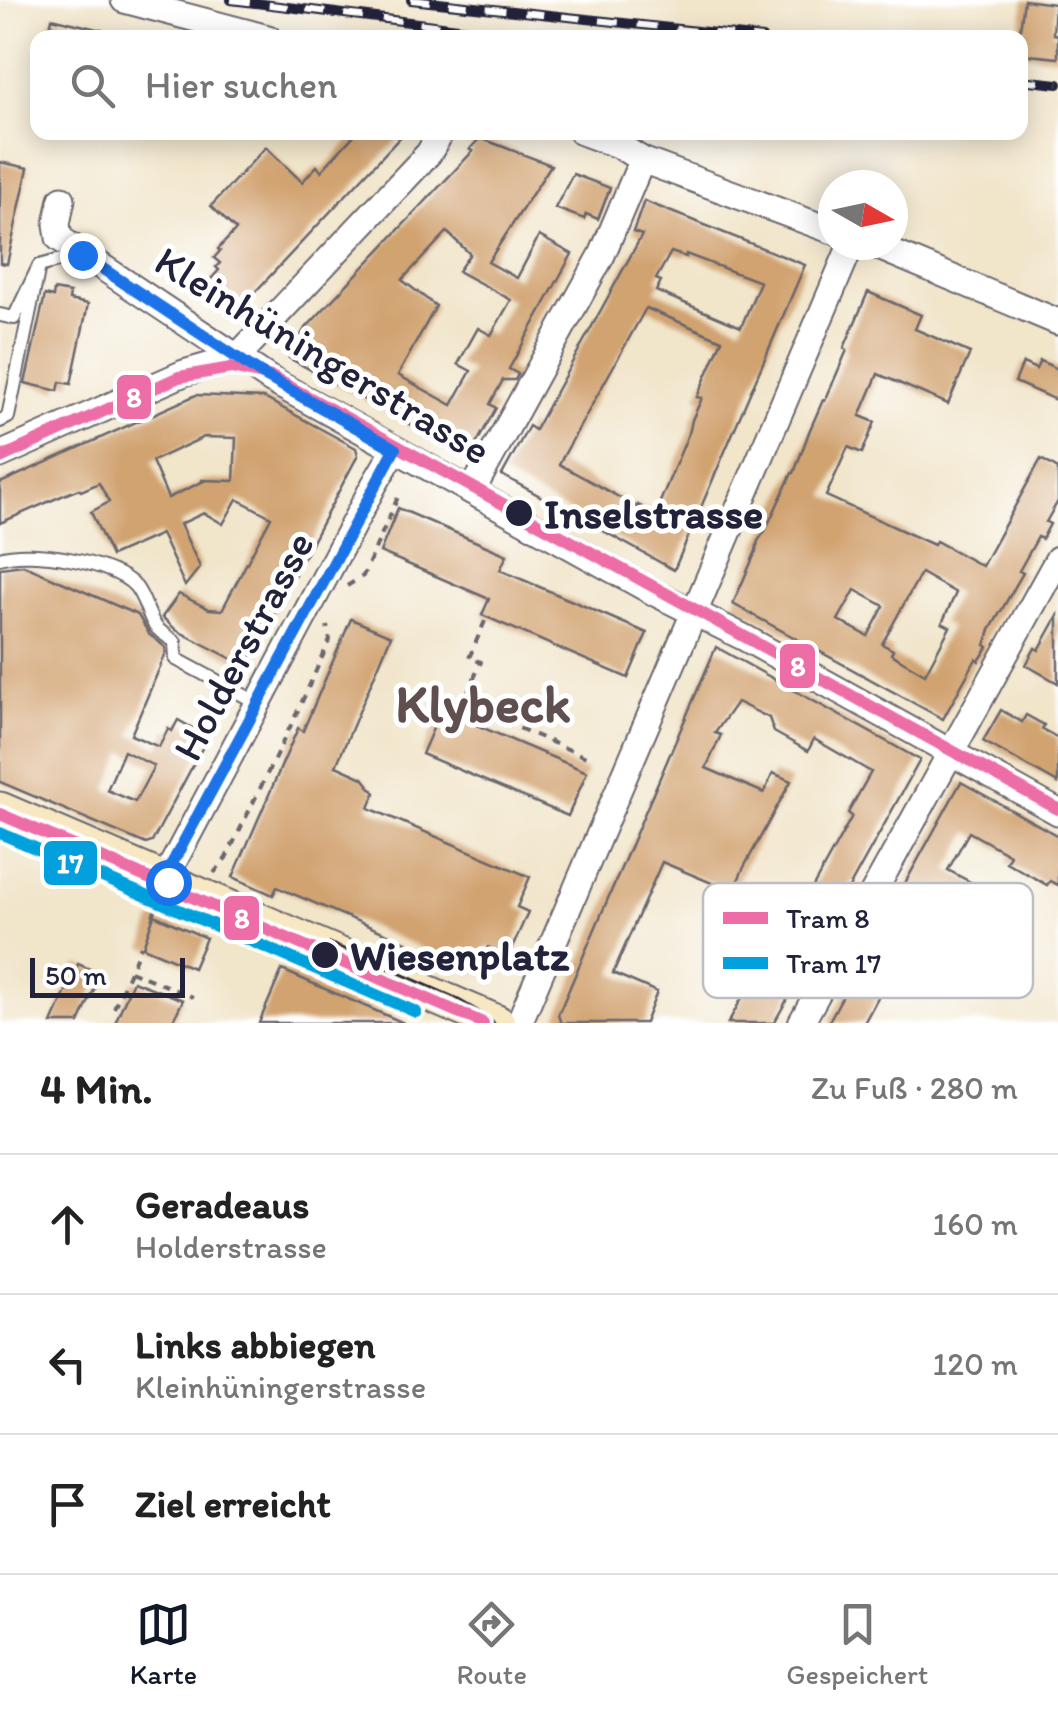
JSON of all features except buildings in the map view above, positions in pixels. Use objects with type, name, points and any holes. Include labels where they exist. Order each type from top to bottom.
[{"type":"street","points":[[124,0],[238,30]]},
{"type":"street","points":[[0,455],[184,374],[236,358],[436,140]]},
{"type":"street","points":[[604,140],[642,160],[818,225]]},
{"type":"street","points":[[472,492],[602,255],[642,160]]},
{"type":"street","name":"Kleinhüningerstrasse","points":[[62,198],[57,224],[59,238],[236,358],[472,492],[1058,812]]},
{"type":"street","points":[[908,259],[1058,322]]},
{"type":"street","points":[[519,1023],[845,260]]},
{"type":"street","name":"Holderstrasse","points":[[164,880],[395,449]]},
{"type":"street","points":[[878,883],[1058,560]]},
{"type":"street","points":[[0,810],[497,1023]]},
{"type":"street","points":[[800,1023],[814,998]]},
{"type":"lane","points":[[0,315],[14,318],[39,266],[82,255]]},
{"type":"lane","points":[[0,421],[8,418],[39,266]]},
{"type":"lane","points":[[0,558],[20,555],[83,561],[122,576],[135,586],[156,627],[174,642],[176,659],[258,703]]},
{"type":"path","points":[[334,594],[363,576],[398,496]]},
{"type":"path","points":[[210,876],[226,858],[330,640],[324,612]]},
{"type":"path","points":[[485,621],[468,658],[481,662],[463,704],[586,758]]},
{"type":"path","points":[[114,1008],[141,946]]},
{"type":"path","points":[[130,971],[193,997]]},
{"type":"tram line","name":"8","points":[[0,458],[179,377],[231,368],[272,377],[1058,809]]},
{"type":"tram line","name":"8","points":[[0,814],[483,1023]]},
{"type":"tram line","name":"17","points":[[0,833],[416,1012]]},
{"type":"tram line","points":[[330,943],[454,997],[494,1023]]},
{"type":"railway","points":[[231,0],[472,30]]},
{"type":"railway","points":[[411,0],[688,30]]},
{"type":"railway","points":[[1028,81],[1058,84]]},
{"type":"place","name":"Inselstrasse","points":[[519,513]]},
{"type":"place","name":"Wiesenplatz","points":[[325,955]]},
{"type":"district","name":"Klybeck","points":[[483,704]]},
{"type":"route","points":[[82,255],[260,373],[395,449],[174,860],[164,880],[168,882]]}]
